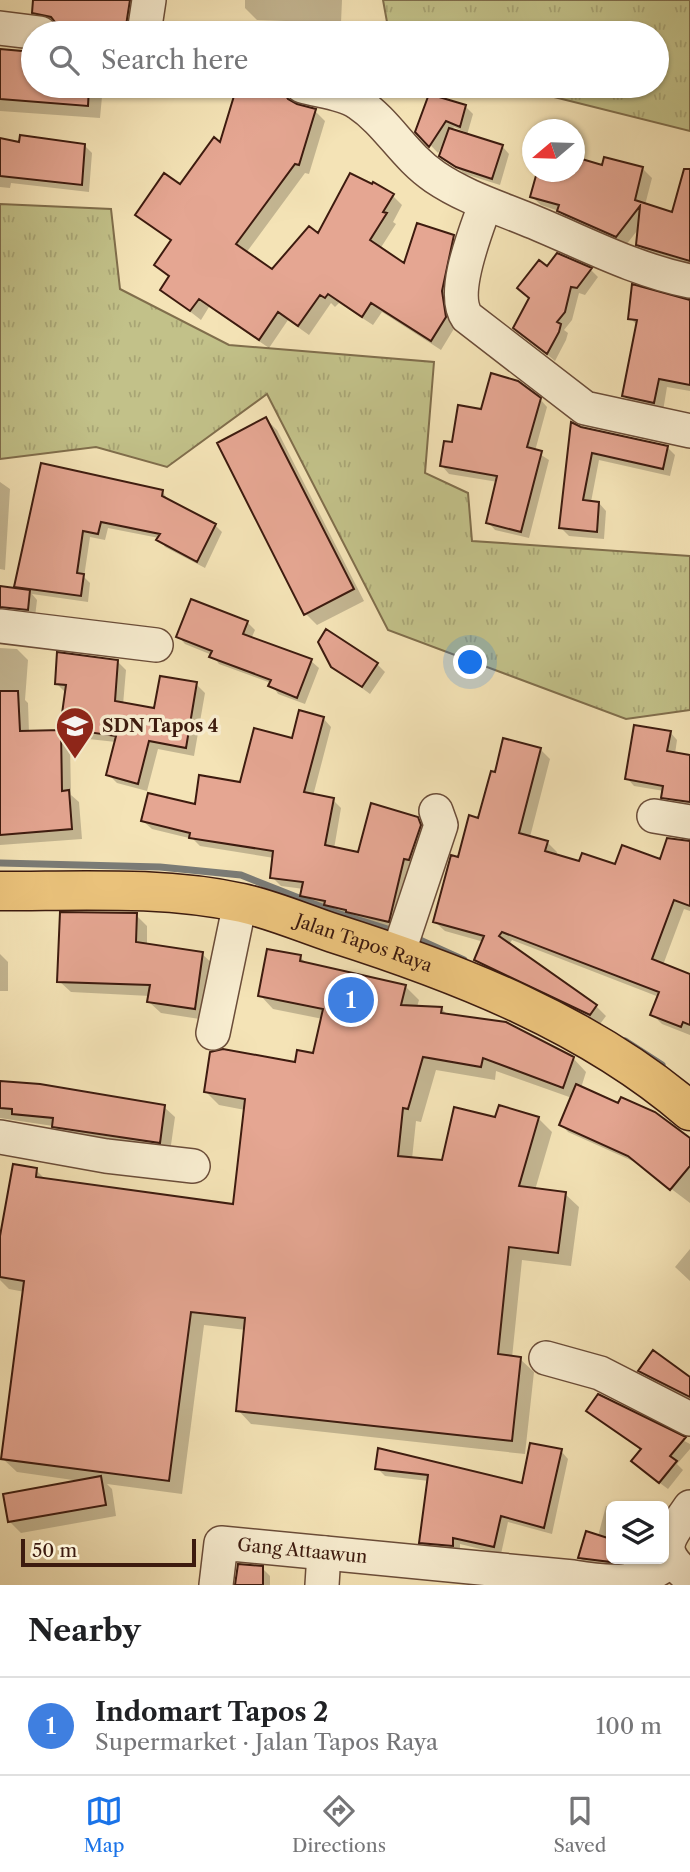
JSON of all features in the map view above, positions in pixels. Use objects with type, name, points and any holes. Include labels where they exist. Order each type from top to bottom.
[{"type":"main road","name":"Jalan Tapos Raya","points":[[0,891],[157,891],[240,903],[402,939],[618,1057],[690,1111]]},
{"type":"street","points":[[146,21],[149,0]]},
{"type":"street","points":[[0,28],[21,31]]},
{"type":"street","points":[[342,98],[356,102],[379,121],[403,151],[435,177],[485,205],[526,219],[624,262],[690,281]]},
{"type":"street","points":[[485,205],[466,260],[461,303],[467,317],[586,408],[690,431]]},
{"type":"street","points":[[0,626],[156,645]]},
{"type":"street","points":[[402,939],[441,825],[436,811]]},
{"type":"street","points":[[654,816],[690,822]]},
{"type":"street","points":[[213,1033],[240,903]]},
{"type":"street","points":[[0,1137],[106,1156],[193,1166]]},
{"type":"street","points":[[545,1358],[600,1373],[690,1419]]},
{"type":"street","points":[[680,1570],[666,1551],[668,1539],[690,1507]]},
{"type":"street","name":"Gang Attaawun","points":[[216,1585],[221,1543],[323,1569],[621,1585],[637,1584],[680,1570]]},
{"type":"green space","points":[[383,0],[690,0],[690,131],[558,98],[669,98],[669,21],[387,21]]},
{"type":"green space","points":[[0,204],[111,209],[120,289],[229,345],[434,362],[425,473],[468,493],[472,541],[690,556],[690,710],[626,719],[388,630],[267,394],[167,467],[96,447],[0,459]]},
{"type":"building","points":[[33,0],[130,0],[127,21],[54,21],[51,17],[32,13]]},
{"type":"building","points":[[0,49],[21,51],[21,98],[88,98],[88,106],[0,99]]},
{"type":"building","points":[[233,98],[287,98],[297,104],[316,109],[299,165],[295,164],[236,244],[272,269],[309,226],[318,233],[350,173],[394,194],[383,212],[387,213],[370,240],[404,263],[417,223],[454,235],[442,291],[446,317],[431,341],[371,303],[362,317],[328,294],[325,298],[320,295],[298,326],[278,312],[259,340],[199,299],[190,311],[160,290],[169,276],[154,265],[171,240],[135,215],[164,173],[180,184],[214,137],[220,142]]},
{"type":"building","points":[[428,98],[442,98],[466,105],[460,127],[446,121],[429,147],[415,132]]},
{"type":"building","points":[[449,128],[503,145],[492,179],[456,167],[439,156]]},
{"type":"building","points":[[20,135],[85,144],[82,185],[0,176],[0,138],[19,142]]},
{"type":"building","points":[[604,157],[643,167],[635,200],[672,212],[684,169],[690,169],[690,261],[636,245],[640,206],[616,237],[557,211],[559,205],[530,197],[534,182],[585,182],[585,160],[602,165]]},
{"type":"building","points":[[557,253],[592,268],[577,288],[571,287],[565,312],[557,322],[561,324],[559,332],[547,354],[513,328],[529,298],[517,288],[539,260],[547,266]]},
{"type":"building","points":[[632,284],[690,300],[690,385],[659,379],[654,403],[622,396],[637,320],[628,319]]},
{"type":"building","points":[[491,373],[518,381],[541,398],[527,447],[542,451],[521,532],[486,523],[497,476],[440,466],[444,441],[452,442],[458,405],[481,409]]},
{"type":"building","points":[[266,417],[354,589],[304,615],[217,443]]},
{"type":"building","points":[[571,422],[581,427],[668,446],[663,469],[592,453],[583,500],[599,502],[597,532],[559,528]]},
{"type":"building","points":[[41,463],[163,490],[162,496],[216,524],[197,562],[156,540],[160,534],[101,522],[98,534],[83,531],[77,573],[84,574],[81,596],[14,587]]},
{"type":"building","points":[[0,586],[30,590],[28,610],[0,607]]},
{"type":"building","points":[[191,599],[248,621],[243,634],[312,659],[297,698],[268,686],[271,680],[209,657],[212,651],[176,637]]},
{"type":"building","points":[[326,629],[378,663],[362,687],[331,667],[318,642]]},
{"type":"building","points":[[57,652],[118,660],[115,701],[154,708],[160,676],[197,682],[186,748],[149,741],[138,784],[106,775],[116,736],[60,728],[66,685],[55,684]]},
{"type":"building","points":[[0,691],[18,691],[20,731],[61,730],[62,791],[69,790],[72,829],[0,835]]},
{"type":"building","points":[[299,710],[324,717],[304,792],[334,798],[325,845],[358,852],[371,803],[418,817],[421,825],[409,860],[404,859],[389,922],[346,912],[324,905],[325,901],[300,896],[303,882],[270,878],[273,851],[189,838],[190,833],[141,821],[148,793],[195,804],[199,775],[240,782],[254,728],[292,738]]},
{"type":"building","points":[[634,725],[671,731],[667,751],[690,755],[690,802],[661,798],[663,786],[625,779]]},
{"type":"building","points":[[503,738],[541,748],[519,833],[548,841],[545,851],[579,861],[582,853],[615,864],[622,845],[660,859],[667,838],[690,841],[690,906],[674,900],[652,959],[690,974],[690,1025],[683,1022],[681,1027],[650,1015],[659,992],[502,932],[499,936],[597,1005],[590,1015],[474,960],[484,936],[433,922],[451,855],[458,857],[469,815],[478,818],[491,771],[495,772]]},
{"type":"building","points":[[60,912],[137,913],[136,942],[203,952],[195,1009],[147,1002],[150,985],[57,982]]},
{"type":"building","points":[[267,949],[301,955],[300,961],[406,985],[401,1005],[442,1007],[441,1013],[506,1022],[574,1057],[563,1088],[483,1058],[481,1067],[423,1057],[408,1109],[403,1108],[398,1156],[442,1160],[454,1107],[495,1117],[499,1105],[539,1117],[519,1186],[566,1192],[558,1253],[509,1247],[498,1354],[521,1357],[512,1441],[236,1411],[245,1318],[191,1312],[169,1481],[1,1459],[24,1281],[0,1277],[0,1236],[13,1164],[37,1168],[36,1177],[233,1204],[245,1099],[204,1092],[210,1052],[223,1049],[295,1062],[297,1050],[313,1053],[323,1009],[258,996]]},
{"type":"building","points":[[0,1081],[40,1084],[165,1105],[160,1143],[52,1127],[53,1118],[12,1114],[12,1109],[0,1108]]},
{"type":"building","points":[[576,1084],[618,1103],[621,1097],[655,1112],[690,1138],[690,1166],[670,1190],[628,1156],[559,1125]]},
{"type":"building","points":[[653,1350],[690,1377],[690,1397],[638,1371]]},
{"type":"building","points":[[598,1394],[686,1437],[670,1456],[677,1461],[659,1483],[631,1461],[641,1449],[586,1411]]},
{"type":"building","points":[[530,1443],[562,1449],[544,1528],[501,1516],[494,1547],[453,1538],[453,1546],[419,1543],[428,1475],[375,1469],[378,1448],[522,1483]]},
{"type":"building","points":[[101,1476],[106,1505],[8,1522],[3,1494]]},
{"type":"building","points":[[586,1531],[606,1537],[606,1561],[578,1558]]},
{"type":"building","points":[[238,1564],[263,1566],[263,1585],[235,1585]]},
{"type":"waterway","points":[[0,863],[160,867],[241,875],[337,913],[397,932]]},
{"type":"waterway","points":[[411,936],[464,960]]},
{"type":"waterway","points":[[625,1041],[662,1065]]},
{"type":"place","name":"SDN Tapos 4","points":[[75,760]]},
{"type":"place","name":"Indomart Tapos 2","points":[[351,1000]]}]
